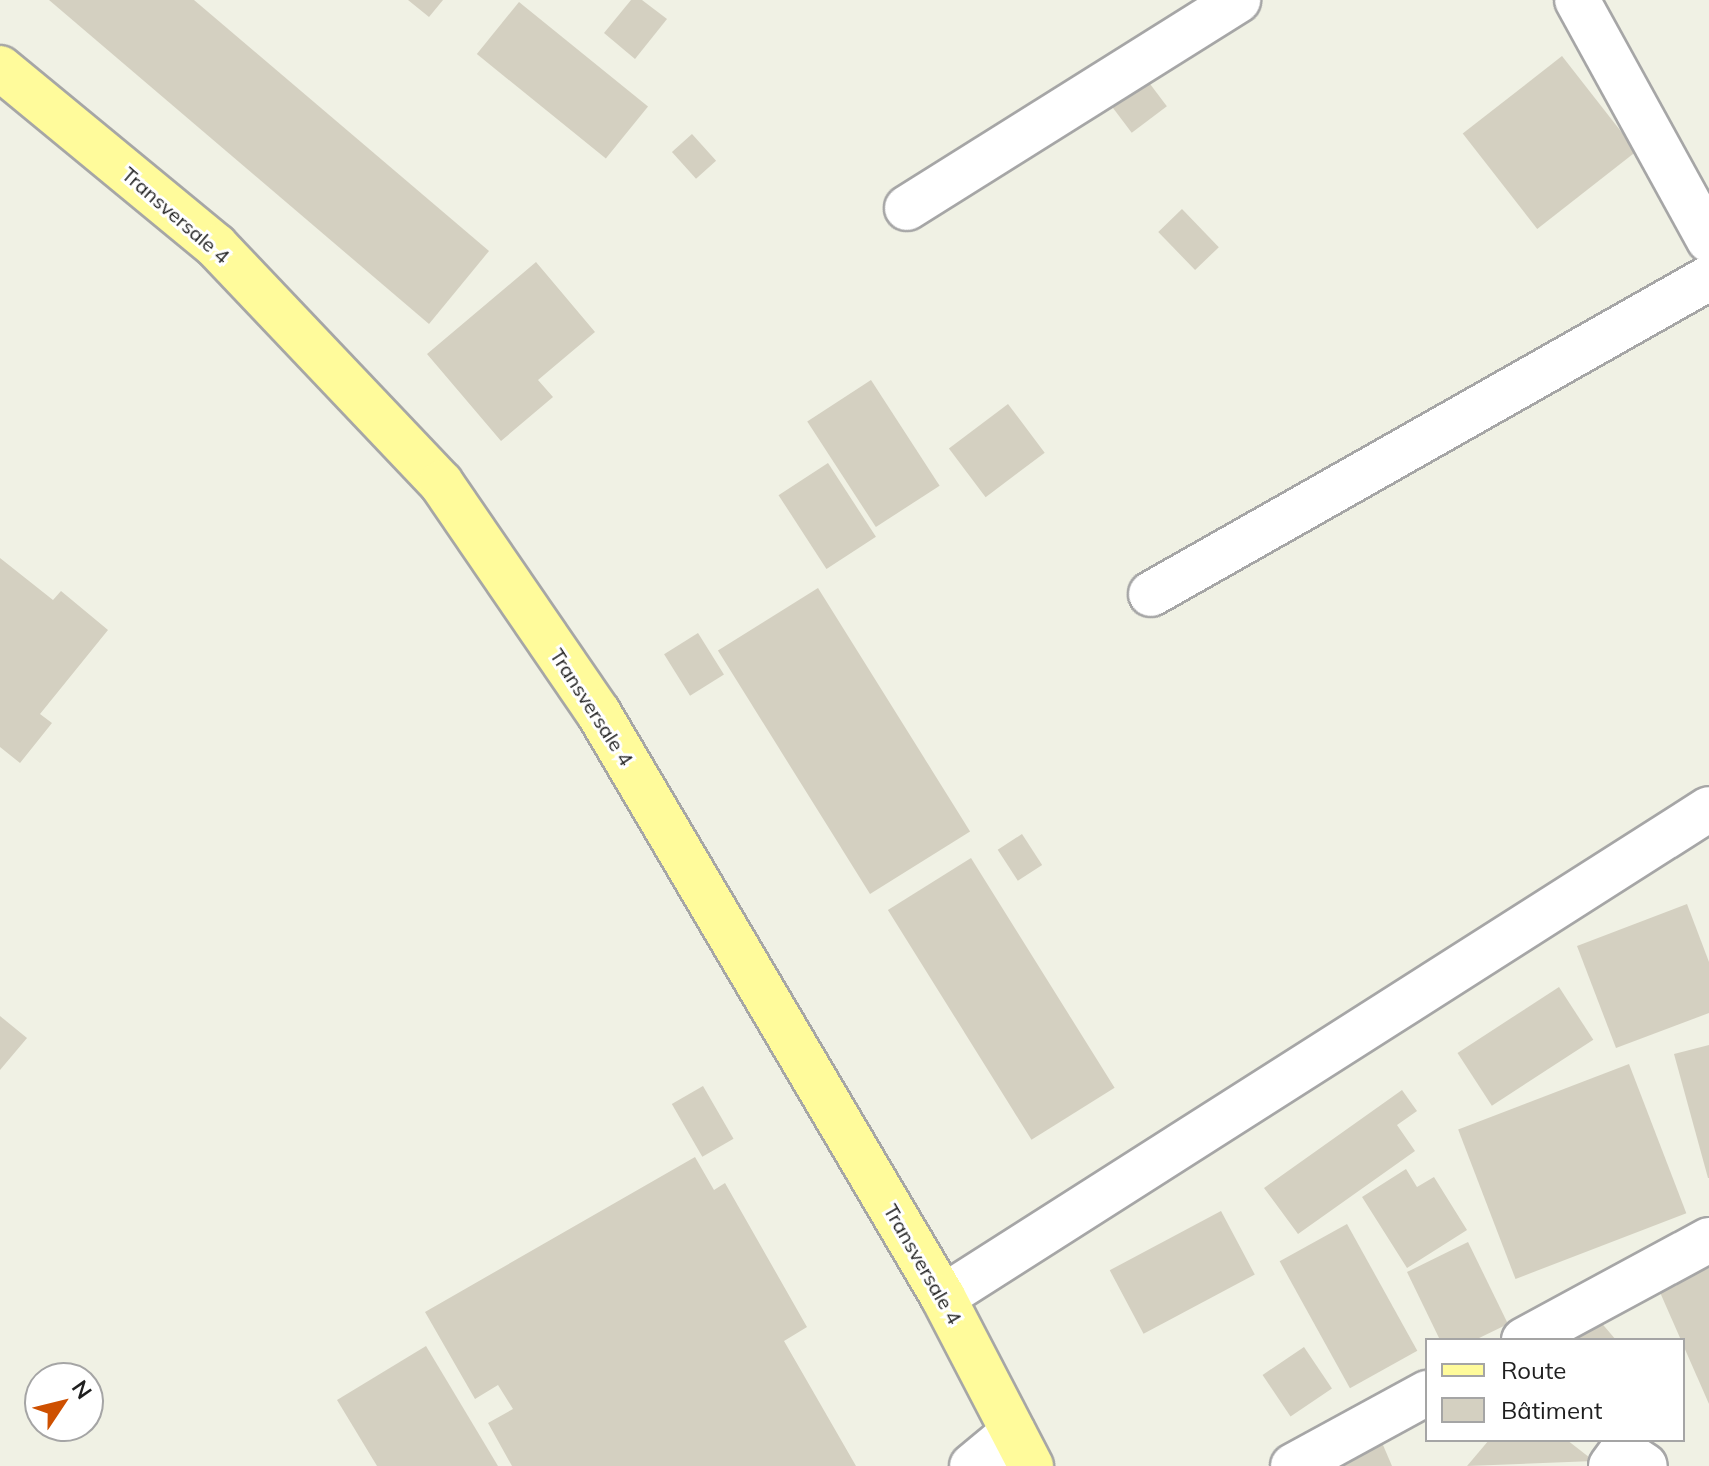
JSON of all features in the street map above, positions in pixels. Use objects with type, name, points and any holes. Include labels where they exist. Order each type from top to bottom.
[{"type":"main road","name":"Transversale 4","points":[[0,68],[216,246],[441,483],[598,712],[943,1297],[1022,1449]]},
{"type":"street","points":[[907,208],[1238,0]]},
{"type":"street","points":[[1577,0],[1709,240]]},
{"type":"street","points":[[1151,594],[1709,278]]},
{"type":"street","points":[[943,1297],[1709,809]]},
{"type":"street","points":[[1528,1338],[1709,1240]]},
{"type":"street","points":[[1293,1466],[1425,1394]]},
{"type":"street","points":[[972,1466],[1022,1449]]},
{"type":"building","points":[[49,0],[194,0],[489,251],[429,324]]},
{"type":"building","points":[[408,0],[443,0],[429,17]]},
{"type":"building","points":[[631,0],[642,0],[667,19],[635,59],[604,33]]},
{"type":"building","points":[[519,2],[648,106],[606,159],[477,54]]},
{"type":"building","points":[[1562,56],[1636,151],[1537,229],[1463,134]]},
{"type":"building","points":[[1144,76],[1167,106],[1132,133],[1109,102]]},
{"type":"building","points":[[692,134],[716,161],[696,179],[672,152]]},
{"type":"building","points":[[1182,209],[1219,247],[1195,270],[1158,232]]},
{"type":"building","points":[[536,262],[595,332],[538,380],[553,397],[501,441],[427,354]]},
{"type":"building","points":[[871,380],[940,486],[876,527],[807,421]]},
{"type":"building","points":[[1008,404],[1045,453],[986,497],[949,449]]},
{"type":"building","points":[[828,463],[876,537],[826,569],[779,495]]},
{"type":"building","points":[[0,558],[53,600],[61,591],[108,630],[40,714],[52,723],[20,763],[0,747]]},
{"type":"building","points":[[818,588],[970,831],[870,894],[718,651]]},
{"type":"building","points":[[698,633],[724,675],[690,696],[664,654]]},
{"type":"building","points":[[1022,834],[1042,865],[1018,881],[998,850]]},
{"type":"building","points":[[971,858],[1115,1088],[1031,1140],[888,910]]},
{"type":"building","points":[[1687,904],[1709,962],[1709,1013],[1616,1048],[1577,946]]},
{"type":"building","points":[[1559,987],[1593,1040],[1492,1106],[1458,1053]]},
{"type":"building","points":[[0,1016],[27,1038],[0,1070]]},
{"type":"building","points":[[1709,1045],[1709,1178],[1708,1178],[1674,1054]]},
{"type":"building","points":[[1629,1064],[1686,1213],[1515,1279],[1458,1130]]},
{"type":"building","points":[[703,1086],[734,1139],[702,1157],[672,1104]]},
{"type":"building","points":[[1402,1090],[1417,1111],[1397,1125],[1415,1151],[1298,1234],[1264,1188]]},
{"type":"building","points":[[695,1157],[714,1190],[725,1183],[807,1327],[784,1341],[856,1466],[512,1466],[488,1423],[513,1409],[498,1385],[475,1399],[425,1312]]},
{"type":"building","points":[[1406,1169],[1417,1187],[1434,1177],[1467,1230],[1407,1268],[1362,1197]]},
{"type":"building","points":[[1221,1211],[1255,1275],[1144,1334],[1110,1270]]},
{"type":"building","points":[[1347,1224],[1417,1351],[1350,1388],[1280,1261]]},
{"type":"building","points":[[1468,1242],[1508,1324],[1479,1338],[1439,1338],[1407,1272]]},
{"type":"building","points":[[1709,1268],[1709,1404],[1685,1349],[1685,1338],[1680,1338],[1659,1290]]},
{"type":"building","points":[[1599,1320],[1614,1338],[1578,1338]]},
{"type":"building","points":[[426,1346],[498,1466],[377,1466],[337,1400]]},
{"type":"building","points":[[1304,1347],[1332,1388],[1291,1416],[1263,1375]]},
{"type":"building","points":[[1380,1438],[1392,1466],[1325,1466]]},
{"type":"building","points":[[1487,1442],[1570,1442],[1594,1461],[1467,1466]]}]
